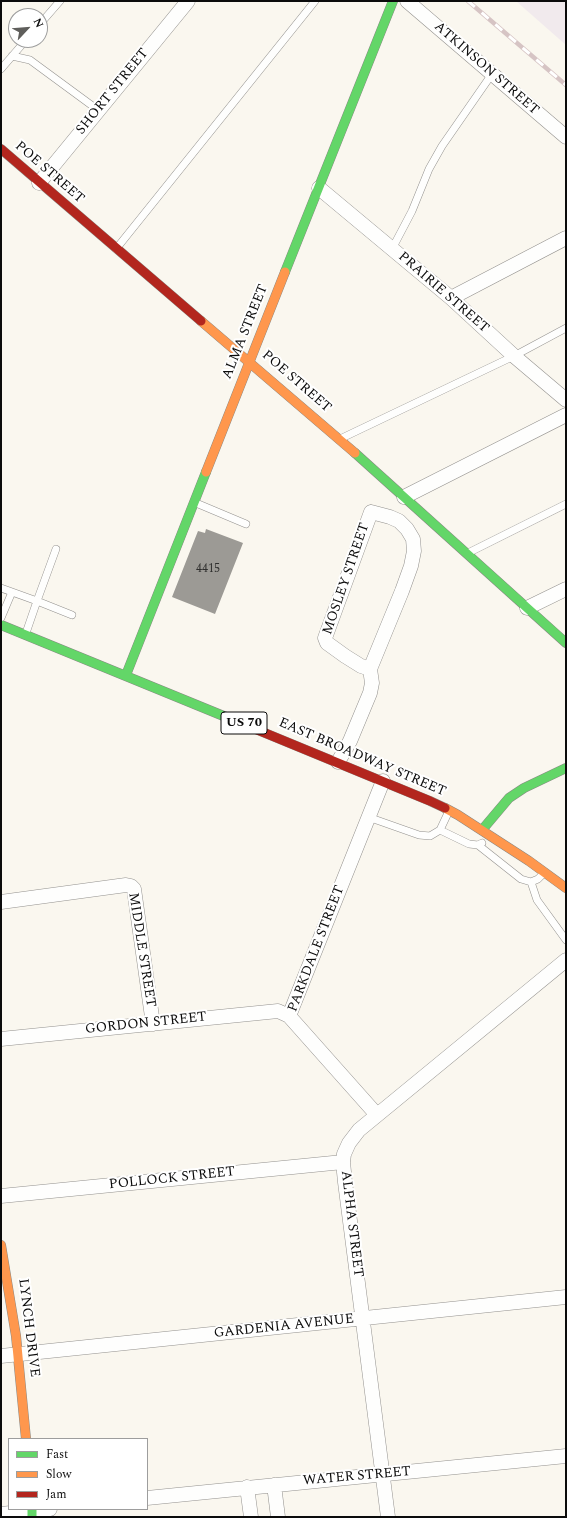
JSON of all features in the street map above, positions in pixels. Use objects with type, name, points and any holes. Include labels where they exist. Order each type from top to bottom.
[{"type":"street","name":"SHORT STREET","points":[[39,183],[188,1]]},
{"type":"street","name":"ALMA STREET","points":[[126,675],[393,1]]},
{"type":"street","name":"ATKINSON STREET","points":[[407,1],[566,137]]},
{"type":"street","name":"POE STREET","points":[[1,149],[116,249],[250,361],[340,439],[566,643]]},
{"type":"street","name":"PRAIRIE STREET","points":[[319,188],[451,298],[514,356],[566,400]]},
{"type":"street","points":[[451,298],[566,238]]},
{"type":"street","points":[[404,497],[566,414]]},
{"type":"street","name":"MOSLEY STREET","points":[[338,762],[353,735],[370,693],[372,683],[370,669],[402,591],[411,566],[414,551],[413,539],[407,528],[399,521],[390,517],[371,512],[325,638],[327,642],[345,656],[361,666],[370,669]]},
{"type":"street","points":[[527,608],[566,589]]},
{"type":"street","name":"EAST BROADWAY STREET","points":[[1,625],[338,762],[450,810],[545,872],[566,888]]},
{"type":"street","points":[[486,833],[509,798],[524,788],[566,768]]},
{"type":"street","name":"PARKDALE STREET","points":[[377,1115],[289,1016],[383,781]]},
{"type":"street","name":"MIDDLE STREET","points":[[1,902],[126,885],[131,886],[134,889],[153,1024]]},
{"type":"street","name":"ALPHA STREET","points":[[388,1517],[343,1162],[344,1154],[359,1130],[566,960]]},
{"type":"street","name":"GORDON STREET","points":[[1,1039],[278,1011],[289,1016]]},
{"type":"street","name":"POLLOCK STREET","points":[[1,1196],[343,1162]]},
{"type":"street","name":"LYNCH DRIVE","points":[[1,1244],[11,1299],[26,1438]]},
{"type":"street","name":"GARDENIA AVENUE","points":[[1,1356],[566,1297]]},
{"type":"street","name":"WATER STREET","points":[[148,1498],[566,1456]]},
{"type":"street","points":[[274,1485],[278,1517]]},
{"type":"street","points":[[246,1487],[250,1517]]},
{"type":"street","points":[[1,1514],[44,1510]]},
{"type":"lane","points":[[48,15],[60,1]]},
{"type":"lane","points":[[116,249],[315,1]]},
{"type":"lane","points":[[1,69],[19,48]]},
{"type":"lane","points":[[12,56],[30,60],[98,110]]},
{"type":"lane","points":[[392,249],[412,211],[429,169],[442,146],[492,74]]},
{"type":"lane","points":[[340,439],[514,356],[566,328]]},
{"type":"lane","points":[[194,502],[246,524]]},
{"type":"lane","points":[[466,554],[566,504]]},
{"type":"lane","points":[[25,635],[56,549]]},
{"type":"lane","points":[[1,588],[72,615]]},
{"type":"lane","points":[[1,618],[12,592]]},
{"type":"lane","points":[[368,817],[419,835],[430,836],[440,830],[450,810]]},
{"type":"lane","points":[[440,830],[469,844],[478,845],[521,879],[531,882],[538,879],[545,872]]},
{"type":"lane","points":[[478,845],[486,833]]},
{"type":"lane","points":[[531,882],[537,900],[566,940]]},
{"type":"shaded area","points":[[516,1],[566,1],[566,45],[525,9]]},
{"type":"building","points":[[206,529],[243,543],[215,614],[172,597],[198,531],[205,533]]},
{"type":"railway","points":[[468,1],[566,85]]},
{"type":"traffic: fast","points":[[285,272],[393,1]]},
{"type":"traffic: fast","points":[[355,453],[566,643]]},
{"type":"traffic: fast","points":[[126,675],[206,472]]},
{"type":"traffic: fast","points":[[1,625],[248,726]]},
{"type":"traffic: fast","points":[[482,830],[509,798],[524,788],[566,768]]},
{"type":"traffic: fast","points":[[32,1510],[32,1517]]},
{"type":"traffic: slow","points":[[206,472],[285,272]]},
{"type":"traffic: slow","points":[[201,321],[355,453]]},
{"type":"traffic: slow","points":[[445,808],[529,861],[566,888]]},
{"type":"traffic: slow","points":[[1,1245],[16,1336],[26,1438]]},
{"type":"traffic: jam","points":[[1,149],[201,321]]},
{"type":"traffic: jam","points":[[248,726],[445,808]]}]
